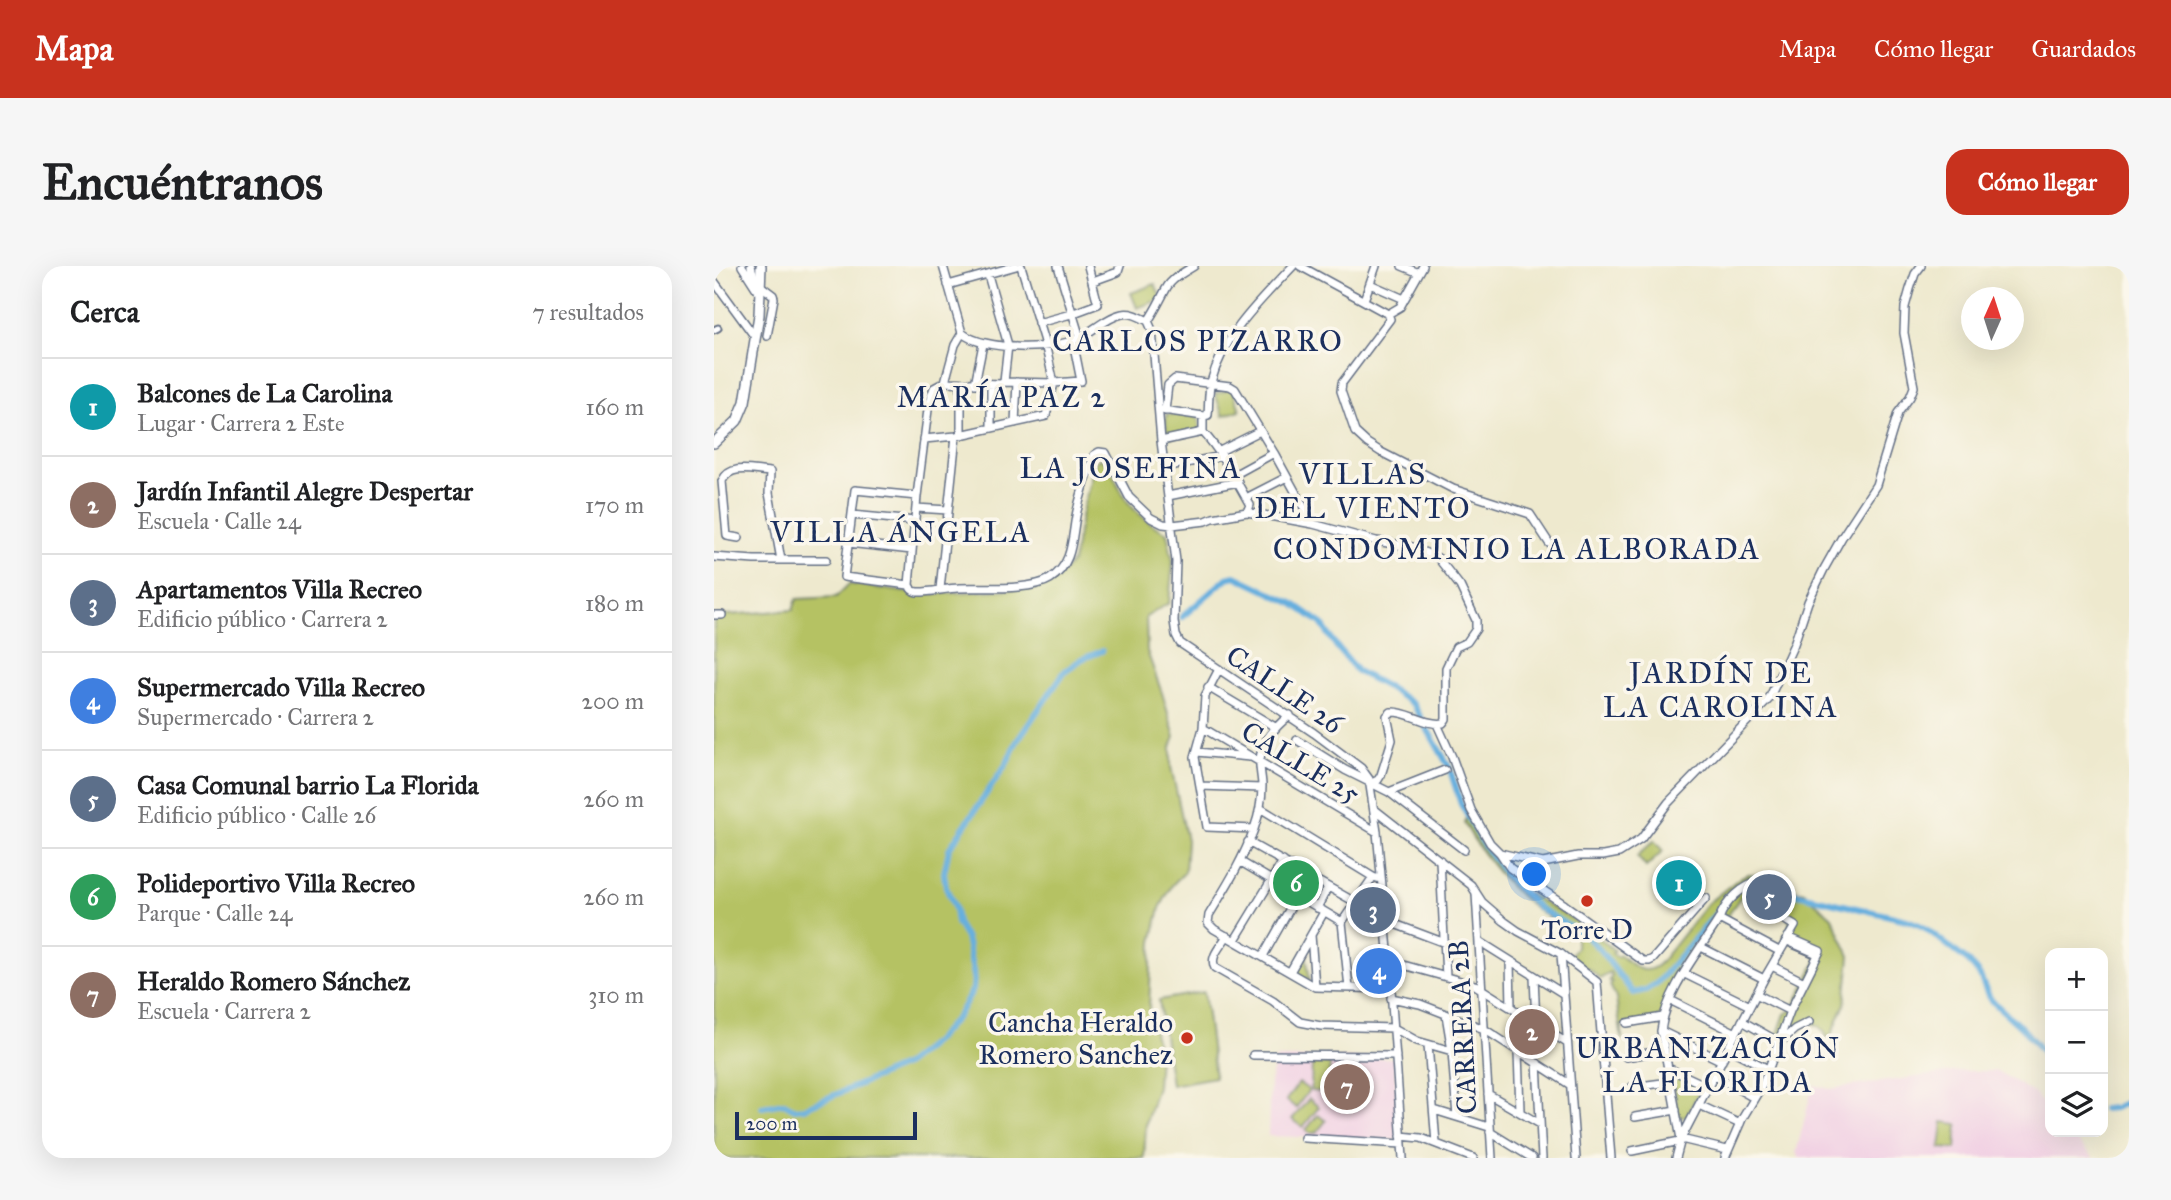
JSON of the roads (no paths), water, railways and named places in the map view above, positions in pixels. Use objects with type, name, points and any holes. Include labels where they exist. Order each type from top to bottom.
[{"type":"street","points":[[741,266],[761,290],[773,295],[767,336]]},
{"type":"street","points":[[751,266],[761,290]]},
{"type":"street","points":[[714,443],[737,421],[746,402],[761,290],[761,266]]},
{"type":"street","points":[[943,266],[962,333],[983,344],[1046,348],[1077,339],[1119,314],[1129,313],[1148,321],[1152,330],[1162,410],[1161,441],[1172,525]]},
{"type":"street","points":[[924,439],[958,436],[1046,416],[1054,383],[1046,348],[1018,266],[948,285]]},
{"type":"street","points":[[909,585],[924,439],[929,402],[934,388],[945,382],[1001,384],[1082,380],[1072,314],[1058,266]]},
{"type":"street","points":[[1038,323],[1098,304],[1088,266]]},
{"type":"street","points":[[1093,281],[1118,272],[1120,266]]},
{"type":"street","points":[[1148,321],[1173,280],[1194,266]]},
{"type":"street","points":[[1247,512],[1250,505],[1236,479],[1222,454],[1203,432],[1211,383],[1225,345],[1234,331],[1293,266]]},
{"type":"street","points":[[1300,266],[1388,314],[1390,319],[1342,383],[1341,391],[1355,432],[1381,452],[1453,489],[1530,514],[1549,543]]},
{"type":"street","points":[[1364,300],[1376,266]]},
{"type":"street","points":[[1388,314],[1399,307],[1421,269],[1402,266]]},
{"type":"street","points":[[1500,853],[1543,863],[1578,856],[1619,853],[1641,839],[1668,803],[1769,699],[1794,644],[1808,601],[1824,569],[1876,485],[1898,413],[1914,387],[1903,333],[1908,298],[1915,274],[1921,266]]},
{"type":"street","points":[[988,275],[1008,345],[1004,382]]},
{"type":"street","points":[[714,281],[718,295],[755,337]]},
{"type":"street","points":[[1370,284],[1404,299]]},
{"type":"street","points":[[945,382],[955,345],[962,333]]},
{"type":"street","points":[[975,384],[983,344]]},
{"type":"street","points":[[1162,410],[1168,385],[1175,379],[1230,386],[1235,389],[1275,453],[1313,524]]},
{"type":"street","points":[[1015,423],[1017,382]]},
{"type":"street","points":[[940,589],[958,436],[961,384]]},
{"type":"street","points":[[991,384],[991,428]]},
{"type":"street","points":[[1162,410],[1205,416]]},
{"type":"street","points":[[1164,467],[1222,454],[1260,430]]},
{"type":"street","points":[[1161,441],[1203,432]]},
{"type":"street","points":[[917,496],[855,490],[844,577],[909,585],[915,592],[1016,587],[1050,579],[1068,558],[1077,509],[1094,456],[1099,452],[1106,453],[1129,497],[1140,509],[1151,518],[1172,525],[1247,512],[1412,547],[1438,558],[1460,586],[1476,620],[1476,629],[1467,642],[1457,647],[1446,668],[1447,716],[1443,723],[1391,712],[1387,716],[1392,740],[1381,775],[1378,780],[1370,782]]},
{"type":"street","points":[[1168,496],[1236,479],[1275,453]]},
{"type":"street","points":[[739,538],[727,536],[722,481],[726,473],[734,469],[770,472],[769,493],[780,560]]},
{"type":"street","points":[[1246,498],[1287,477]]},
{"type":"street","points":[[916,508],[948,510]]},
{"type":"street","points":[[852,515],[915,521]]},
{"type":"street","name":"CALLE 26","points":[[1172,525],[1176,561],[1174,621],[1180,643],[1290,715],[1361,768],[1370,782]]},
{"type":"street","points":[[848,544],[912,551]]},
{"type":"street","points":[[714,557],[754,560],[827,559]]},
{"type":"street","points":[[1219,670],[1209,687],[1203,711],[1203,728],[1196,765],[1207,827],[1254,829]]},
{"type":"street","points":[[1209,687],[1275,727]]},
{"type":"street","points":[[1290,715],[1275,727],[1257,759],[1262,788],[1254,829],[1241,862],[1209,915],[1208,923],[1315,987],[1391,989]]},
{"type":"street","points":[[1434,723],[1452,757],[1471,810],[1490,843],[1510,868],[1643,961],[1649,961],[1706,898]]},
{"type":"street","name":"CALLE 25","points":[[1203,728],[1377,832]]},
{"type":"street","points":[[1297,740],[1389,792],[1464,850]]},
{"type":"street","points":[[1197,752],[1257,759]]},
{"type":"street","points":[[1389,792],[1445,771]]},
{"type":"street","points":[[1370,782],[1377,832],[1377,878],[1389,961],[1403,1158]]},
{"type":"street","points":[[1200,786],[1262,788]]},
{"type":"street","points":[[1260,808],[1377,878]]},
{"type":"street","name":"CALLE 25","points":[[1374,809],[1471,885],[1490,909],[1518,932],[1561,954],[1597,982],[1611,1158]]},
{"type":"street","points":[[1248,842],[1356,902]]},
{"type":"street","points":[[1440,860],[1446,977]]},
{"type":"street","points":[[1241,862],[1342,922]]},
{"type":"street","points":[[1283,862],[1273,880],[1212,962],[1214,968],[1273,1000],[1300,1022],[1321,1026],[1394,1028],[1428,1045],[1452,1051]]},
{"type":"street","points":[[1349,988],[1342,922],[1377,878]]},
{"type":"street","points":[[1681,1140],[1661,1031],[1663,1017],[1670,1000],[1727,903],[1750,884],[1761,881]]},
{"type":"street","points":[[1290,972],[1311,933],[1328,887]]},
{"type":"street","name":"CARRERA 2B","points":[[1476,894],[1492,1158]]},
{"type":"street","points":[[1263,956],[1297,896]]},
{"type":"street","points":[[1676,1158],[1681,1140],[1728,1048],[1795,926],[1749,899]]},
{"type":"street","points":[[1719,919],[1779,951]]},
{"type":"street","points":[[1384,920],[1445,943]]},
{"type":"street","points":[[1311,933],[1315,987]]},
{"type":"street","points":[[1632,1151],[1681,1140],[1726,1154],[1763,1084],[1790,1011],[1817,953],[1786,939]]},
{"type":"street","points":[[1479,941],[1564,993]]},
{"type":"street","points":[[1701,947],[1764,979]]},
{"type":"street","points":[[1561,954],[1576,1158]]},
{"type":"street","points":[[1389,961],[1482,989],[1567,1043]]},
{"type":"street","points":[[1510,961],[1511,1007]]},
{"type":"street","points":[[1772,966],[1804,982]]},
{"type":"street","points":[[1685,974],[1750,1006]]},
{"type":"street","points":[[1534,976],[1536,1024]]},
{"type":"street","points":[[1756,994],[1790,1011]]},
{"type":"street","points":[[1391,998],[1420,1004],[1484,1029],[1569,1084]]},
{"type":"street","points":[[1670,1000],[1736,1033]]},
{"type":"street","points":[[1446,1015],[1452,1051],[1457,1117]]},
{"type":"street","points":[[1627,1023],[1663,1017]]},
{"type":"street","points":[[1742,1021],[1779,1042]]},
{"type":"street","points":[[1779,1042],[1809,1022]]},
{"type":"street","points":[[1661,1031],[1722,1061]]},
{"type":"street","points":[[1428,1045],[1436,1143]]},
{"type":"street","points":[[1728,1048],[1768,1069]]},
{"type":"street","points":[[1626,1057],[1664,1050]]},
{"type":"street","points":[[1518,1051],[1520,1111]]},
{"type":"street","points":[[1253,1055],[1396,1056]]},
{"type":"street","points":[[1537,1063],[1542,1158]]},
{"type":"street","points":[[1668,1068],[1709,1087]]},
{"type":"street","points":[[1715,1076],[1754,1098]]},
{"type":"street","points":[[1632,1087],[1670,1082]]},
{"type":"street","points":[[1488,1094],[1540,1124]]},
{"type":"street","points":[[1699,1105],[1740,1124]]},
{"type":"street","points":[[1434,1110],[1490,1130],[1532,1158]]},
{"type":"street","points":[[1635,1117],[1675,1110]]},
{"type":"street","points":[[1304,1138],[1421,1138],[1474,1158]]},
{"type":"waterway","points":[[1182,617],[1227,578],[1235,576],[1294,604],[1321,623],[1357,671],[1413,704],[1449,767],[1461,804],[1485,847],[1511,882],[1539,908],[1586,936],[1633,993],[1646,990],[1657,983],[1725,903]]},
{"type":"waterway","points":[[762,1107],[784,1103],[795,1109],[804,1108],[905,1065],[934,1042],[958,1016],[973,989],[974,976],[966,938],[957,923],[955,909],[946,887],[944,873],[949,849],[1065,671],[1082,659],[1102,651]]},
{"type":"waterway","points":[[1744,887],[1754,878],[1797,894],[1907,920],[1924,927],[1969,962],[1980,976],[1992,1001],[2023,1029],[2045,1056]]},
{"type":"waterway","points":[[2108,1109],[2129,1101]]},
{"type":"place","name":"Polideportivo Villa Recreo","points":[[1296,883]]},
{"type":"place","name":"Balcones de La Carolina","points":[[1679,883]]},
{"type":"place","name":"Casa Comunal barrio La Florida","points":[[1769,897]]},
{"type":"place","name":"Torre D","points":[[1587,901]]},
{"type":"place","name":"Apartamentos Villa Recreo","points":[[1373,910]]},
{"type":"place","name":"Supermercado Villa Recreo","points":[[1379,971]]},
{"type":"place","name":"Jardín Infantil Alegre Despertar","points":[[1532,1032]]},
{"type":"place","name":"Cancha Heraldo Romero Sanchez","points":[[1187,1038]]},
{"type":"place","name":"Heraldo Romero Sánchez","points":[[1347,1087]]},
{"type":"district","name":"CARLOS PIZARRO","points":[[1198,341]]},
{"type":"district","name":"MARÍA PAZ 2","points":[[1002,397]]},
{"type":"district","name":"LA JOSEFINA","points":[[1131,468]]},
{"type":"district","name":"VILLAS DEL VIENTO","points":[[1363,491]]},
{"type":"district","name":"VILLA ÁNGELA","points":[[901,532]]},
{"type":"district","name":"CONDOMINIO LA ALBORADA","points":[[1517,549]]},
{"type":"district","name":"JARDÍN DE LA CAROLINA","points":[[1721,690]]},
{"type":"district","name":"URBANIZACIÓN LA FLORIDA","points":[[1708,1065]]}]
